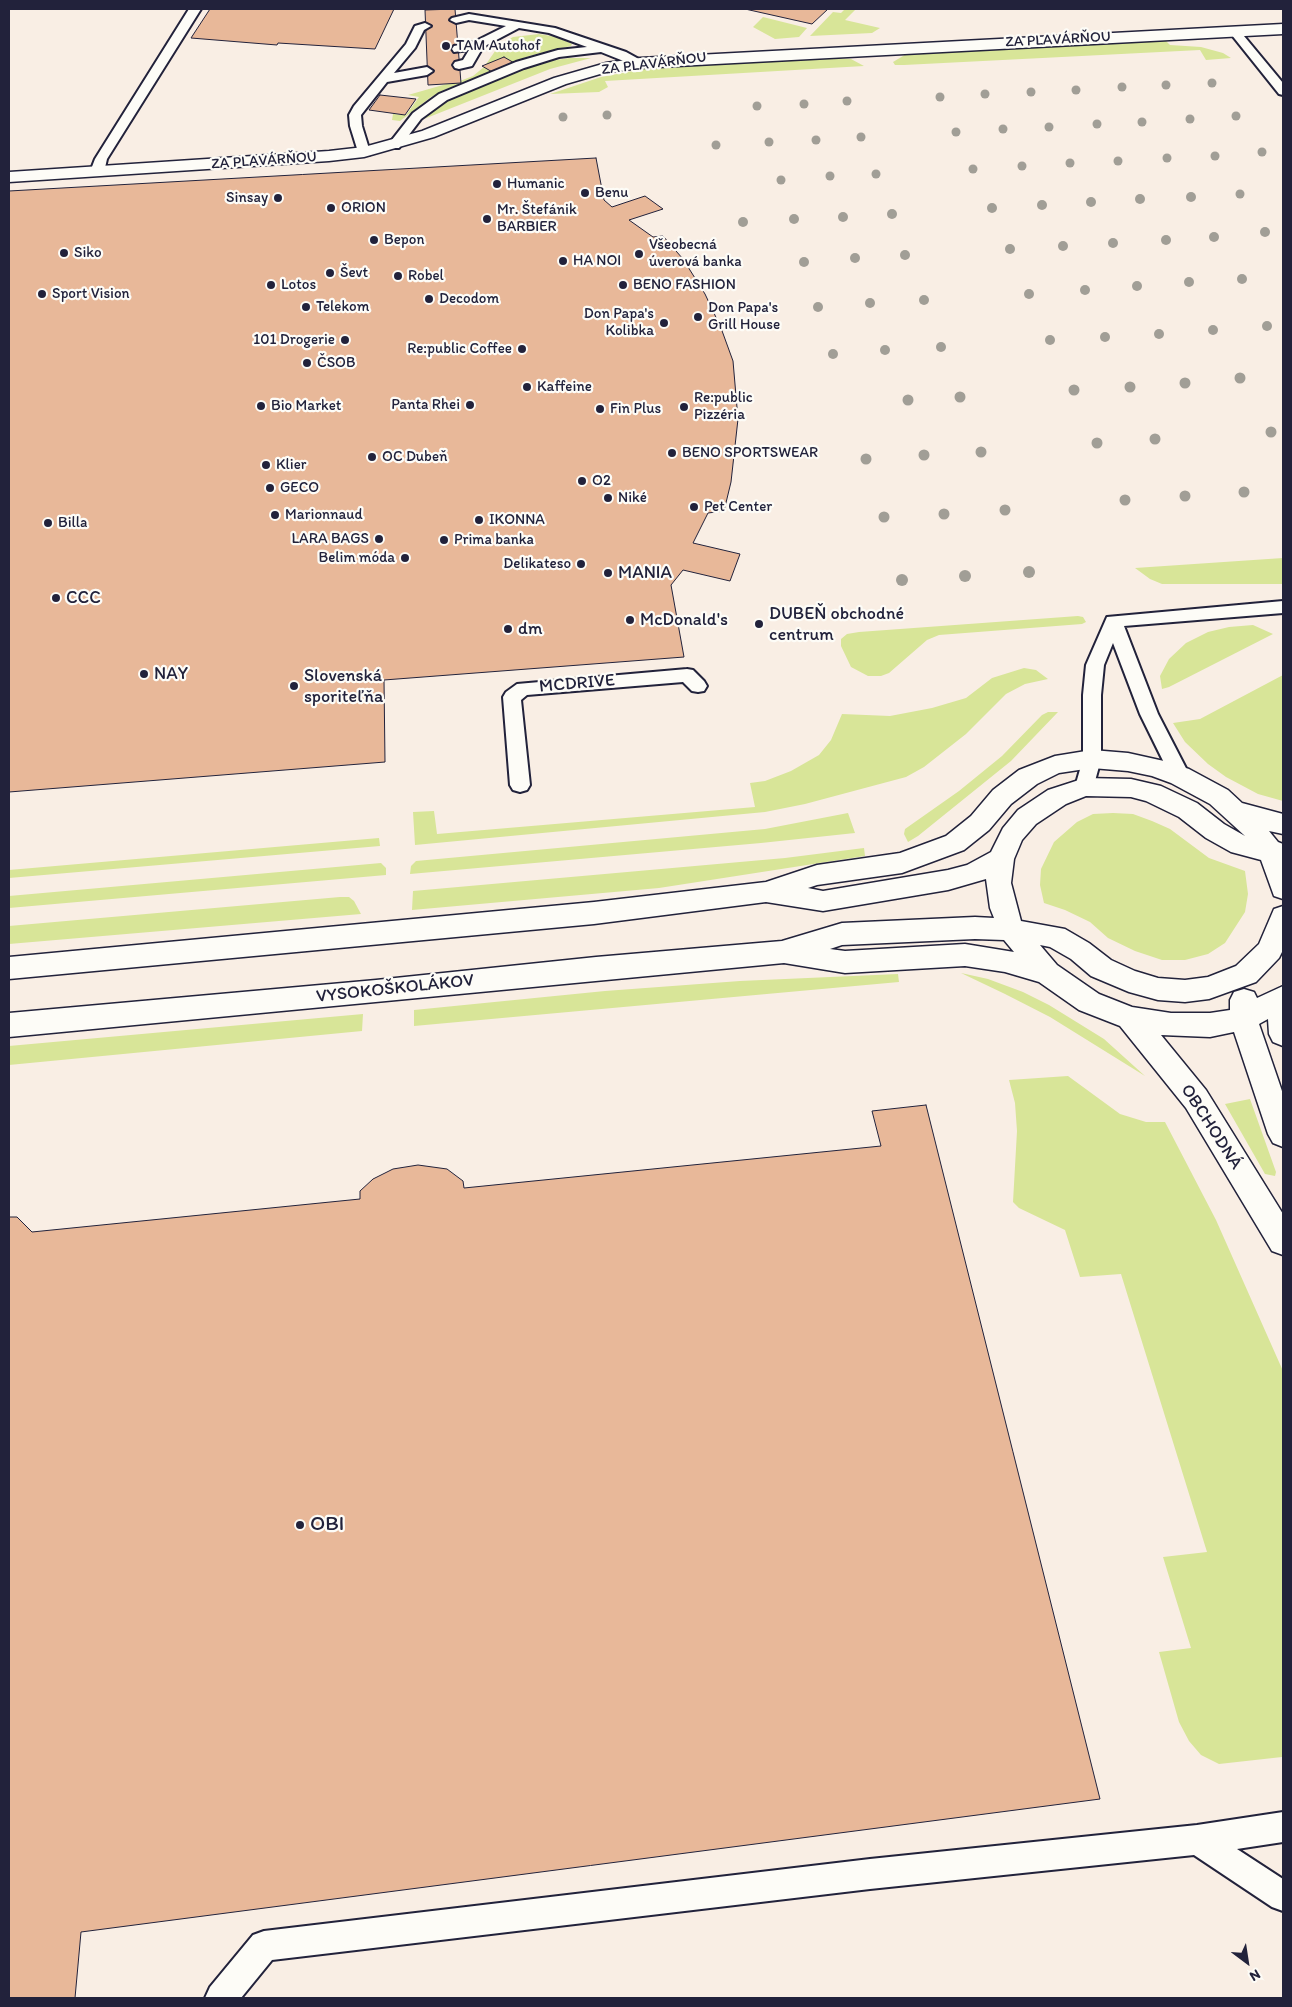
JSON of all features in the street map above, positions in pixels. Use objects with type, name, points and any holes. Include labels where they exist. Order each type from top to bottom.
[{"type":"street","name":"ZA PLAVÁRŇOU","points":[[9,178],[364,152],[394,145],[464,120],[560,81],[606,68],[640,63],[726,56],[1283,29]]},
{"type":"street","points":[[9,968],[564,916],[766,892],[817,875],[902,863],[955,843],[980,823],[1002,796],[1028,777],[1055,765],[1092,760],[1128,762],[1155,768],[1180,776],[1207,790],[1236,811],[1277,852],[1283,889]]},
{"type":"street","name":"VYSOKOŠKOLÁKOV","points":[[1277,852],[1240,845],[1215,831],[1188,810],[1152,793],[1131,788],[1084,788],[1057,797],[1027,816],[1012,835],[1001,859],[998,884],[1003,908],[1011,930],[1047,973],[1089,1002],[1130,1018],[1171,1025],[1210,1025],[1242,1018],[1283,998]]},
{"type":"street","points":[[1236,811],[1283,824]]},
{"type":"street","points":[[766,892],[823,901],[948,880],[974,873],[1001,859]]},
{"type":"street","name":"VYSOKOŠKOLÁKOV","points":[[9,1025],[376,991],[596,968],[782,952],[842,934],[975,928],[1011,930],[1056,937],[1080,950],[1101,968],[1129,982],[1158,989],[1185,991],[1209,988],[1246,974],[1270,950],[1283,920]]},
{"type":"street","name":"VYSOKOŠKOLÁKOV","points":[[782,952],[845,962],[965,955],[1006,960],[1047,973]]},
{"type":"street","points":[[1246,974],[1242,1018],[1283,1134]]},
{"type":"street","points":[[1283,998],[1283,1034]]},
{"type":"street","name":"OBCHODNÁ","points":[[1130,1018],[1196,1099],[1283,1241]]},
{"type":"lane","points":[[97,172],[101,159],[195,9]]},
{"type":"lane","points":[[456,20],[469,17],[551,30],[640,63]]},
{"type":"lane","points":[[457,37],[517,25]]},
{"type":"lane","points":[[458,49],[478,46],[517,25]]},
{"type":"lane","points":[[364,152],[356,126],[355,115],[358,109],[412,46],[419,28],[425,26]]},
{"type":"lane","points":[[1235,32],[1283,91]]},
{"type":"lane","points":[[412,46],[426,43]]},
{"type":"lane","points":[[459,65],[468,63],[478,46]]},
{"type":"lane","points":[[394,145],[417,116],[443,97],[520,65],[558,54],[603,48]]},
{"type":"lane","points":[[399,61],[417,57]]},
{"type":"lane","points":[[383,79],[427,71]]},
{"type":"lane","points":[[1113,620],[1283,607]]},
{"type":"lane","points":[[1084,788],[1092,760],[1092,695],[1095,666],[1113,620]]},
{"type":"lane","points":[[1113,620],[1149,714],[1180,776]]},
{"type":"lane","name":"MCDRIVE","points":[[520,785],[512,697],[523,689],[687,675],[698,686]]},
{"type":"lane","points":[[221,1998],[264,1946],[870,1874],[1197,1840],[1283,1827]]},
{"type":"lane","points":[[1197,1840],[1283,1896]]},
{"type":"green space","points":[[845,9],[856,9],[845,20],[880,28],[872,33],[810,36],[833,12],[841,13]]},
{"type":"green space","points":[[763,17],[807,28],[799,37],[775,39],[753,27]]},
{"type":"green space","points":[[539,34],[557,37],[572,44],[571,46],[529,56],[444,90],[431,97],[400,121],[392,120],[393,114],[406,115],[419,97],[408,95],[450,83],[460,83],[460,81],[473,76],[484,67],[500,44],[513,37]]},
{"type":"green space","points":[[1166,41],[1170,45],[1201,47],[1223,53],[1231,58],[1206,60],[1200,50],[904,65],[895,65],[893,62],[908,53]]},
{"type":"green space","points":[[570,58],[591,58],[550,69],[424,119],[439,105],[452,97],[523,68]]},
{"type":"green space","points":[[830,58],[851,59],[864,66],[605,81],[608,87],[599,92],[550,94],[601,77],[644,69]]},
{"type":"green space","points":[[1283,558],[1283,584],[1162,584],[1150,579],[1135,568]]},
{"type":"green space","points":[[1083,617],[1086,622],[1082,624],[939,635],[927,640],[889,673],[881,676],[868,676],[851,667],[841,646],[841,639],[847,634],[859,632]]},
{"type":"green space","points":[[1253,625],[1273,634],[1162,689],[1160,676],[1169,659],[1186,643],[1208,632],[1229,627]]},
{"type":"green space","points":[[1024,668],[1036,670],[1048,679],[1025,684],[1006,694],[966,734],[924,767],[906,777],[805,804],[765,812],[415,845],[413,812],[434,811],[437,834],[755,807],[750,783],[765,781],[791,771],[819,755],[831,740],[842,714],[890,716],[932,708],[966,698],[992,678]]},
{"type":"green space","points":[[1283,675],[1283,801],[1258,794],[1226,777],[1208,764],[1185,742],[1173,723],[1200,719]]},
{"type":"green space","points":[[1048,712],[1058,712],[1011,761],[908,842],[904,834],[905,829],[959,791],[1002,756],[1042,715]]},
{"type":"green space","points":[[848,813],[855,833],[410,874],[411,866],[416,861],[765,829]]},
{"type":"green space","points":[[1093,814],[1133,814],[1152,821],[1170,829],[1209,858],[1245,871],[1248,894],[1245,912],[1225,943],[1208,954],[1185,960],[1162,960],[1135,951],[1108,938],[1090,922],[1065,910],[1044,903],[1040,885],[1041,869],[1054,842],[1077,822]]},
{"type":"green space","points":[[379,838],[380,846],[9,878],[9,870]]},
{"type":"green space","points":[[864,848],[865,856],[659,888],[412,910],[413,891],[785,858]]},
{"type":"green space","points":[[381,863],[386,868],[386,875],[9,908],[9,896]]},
{"type":"green space","points":[[349,897],[354,901],[361,914],[9,944],[9,926]]},
{"type":"green space","points":[[961,973],[988,979],[1023,992],[1049,1005],[1104,1039],[1145,1076],[1050,1017]]},
{"type":"green space","points":[[898,974],[899,982],[414,1026],[414,1010],[605,991],[740,981]]},
{"type":"green space","points":[[363,1014],[362,1031],[9,1065],[9,1046]]},
{"type":"green space","points":[[1068,1076],[1120,1114],[1146,1122],[1165,1122],[1216,1220],[1283,1371],[1282,1757],[1219,1764],[1201,1755],[1189,1741],[1179,1722],[1159,1652],[1191,1648],[1163,1557],[1207,1552],[1121,1274],[1080,1277],[1065,1230],[1019,1208],[1013,1202],[1017,1131],[1015,1103],[1009,1080]]},
{"type":"green space","points":[[1250,1099],[1276,1172],[1275,1176],[1265,1174],[1225,1104]]},
{"type":"building","points":[[210,9],[394,9],[375,49],[278,43],[277,45],[191,38]]},
{"type":"building","points":[[455,9],[461,83],[428,85],[425,10]]},
{"type":"building","points":[[745,9],[828,9],[812,24]]},
{"type":"building","points":[[504,57],[516,64],[494,73],[482,66]]},
{"type":"building","points":[[380,95],[416,99],[405,115],[369,110]]},
{"type":"building","name":"OC Dubeň","points":[[596,158],[604,200],[612,207],[645,196],[663,209],[629,220],[653,237],[663,236],[683,259],[705,294],[721,328],[733,361],[738,419],[731,482],[724,511],[708,513],[693,543],[740,554],[730,581],[683,570],[671,585],[684,657],[384,680],[385,762],[9,792],[9,191]]},
{"type":"building","name":"OBI","points":[[926,1105],[1100,1799],[81,1932],[75,1998],[9,1998],[9,1217],[17,1217],[32,1232],[360,1199],[360,1191],[373,1179],[393,1169],[418,1165],[447,1169],[463,1181],[464,1188],[881,1146],[872,1111]]},
{"type":"place","name":"TAM Autohof","points":[[446,46]]},
{"type":"place","name":"Humanic","points":[[497,184]]},
{"type":"place","name":"Benu","points":[[585,193]]},
{"type":"place","name":"Sinsay","points":[[278,198]]},
{"type":"place","name":"ORION","points":[[331,208]]},
{"type":"place","name":"Mr. Štefánik BARBIER","points":[[487,219]]},
{"type":"place","name":"Bepon","points":[[374,240]]},
{"type":"place","name":"Siko","points":[[64,253]]},
{"type":"place","name":"Všeobecná úverová banka","points":[[639,254]]},
{"type":"place","name":"HA NOI","points":[[563,261]]},
{"type":"place","name":"Ševt","points":[[330,273]]},
{"type":"place","name":"Robel","points":[[398,276]]},
{"type":"place","name":"Lotos","points":[[271,285]]},
{"type":"place","name":"BENO FASHION","points":[[623,285]]},
{"type":"place","name":"Sport Vision","points":[[42,294]]},
{"type":"place","name":"Decodom","points":[[429,299]]},
{"type":"place","name":"Telekom","points":[[306,307]]},
{"type":"place","name":"Don Papa's Grill House","points":[[698,317]]},
{"type":"place","name":"Don Papa's Kolibka","points":[[664,323]]},
{"type":"place","name":"101 Drogerie","points":[[345,340]]},
{"type":"place","name":"Re:public Coffee","points":[[522,349]]},
{"type":"place","name":"ČSOB","points":[[307,363]]},
{"type":"place","name":"Kaffeine","points":[[527,387]]},
{"type":"place","name":"Panta Rhei","points":[[470,405]]},
{"type":"place","name":"Bio Market","points":[[261,406]]},
{"type":"place","name":"Re:public Pizzéria","points":[[684,407]]},
{"type":"place","name":"Fin Plus","points":[[600,409]]},
{"type":"place","name":"BENO SPORTSWEAR","points":[[672,453]]},
{"type":"place","name":"OC Dubeň","points":[[372,457]]},
{"type":"place","name":"Klier","points":[[266,465]]},
{"type":"place","name":"O2","points":[[582,481]]},
{"type":"place","name":"GECO","points":[[270,488]]},
{"type":"place","name":"Niké","points":[[608,498]]},
{"type":"place","name":"Pet Center","points":[[694,507]]},
{"type":"place","name":"Marionnaud","points":[[275,515]]},
{"type":"place","name":"IKONNA","points":[[479,520]]},
{"type":"place","name":"Billa","points":[[48,523]]},
{"type":"place","name":"LARA BAGS","points":[[379,539]]},
{"type":"place","name":"Prima banka","points":[[444,540]]},
{"type":"place","name":"Belim móda","points":[[405,558]]},
{"type":"place","name":"Delikateso","points":[[581,564]]},
{"type":"place","name":"MANIA","points":[[608,573]]},
{"type":"place","name":"CCC","points":[[56,598]]},
{"type":"place","name":"McDonald's","points":[[630,620]]},
{"type":"place","name":"DUBEŇ obchodné centrum","points":[[759,624]]},
{"type":"place","name":"dm","points":[[508,629]]},
{"type":"place","name":"NAY","points":[[144,674]]},
{"type":"place","name":"Slovenská sporiteľňa","points":[[294,686]]},
{"type":"place","name":"OBI","points":[[300,1525]]}]
